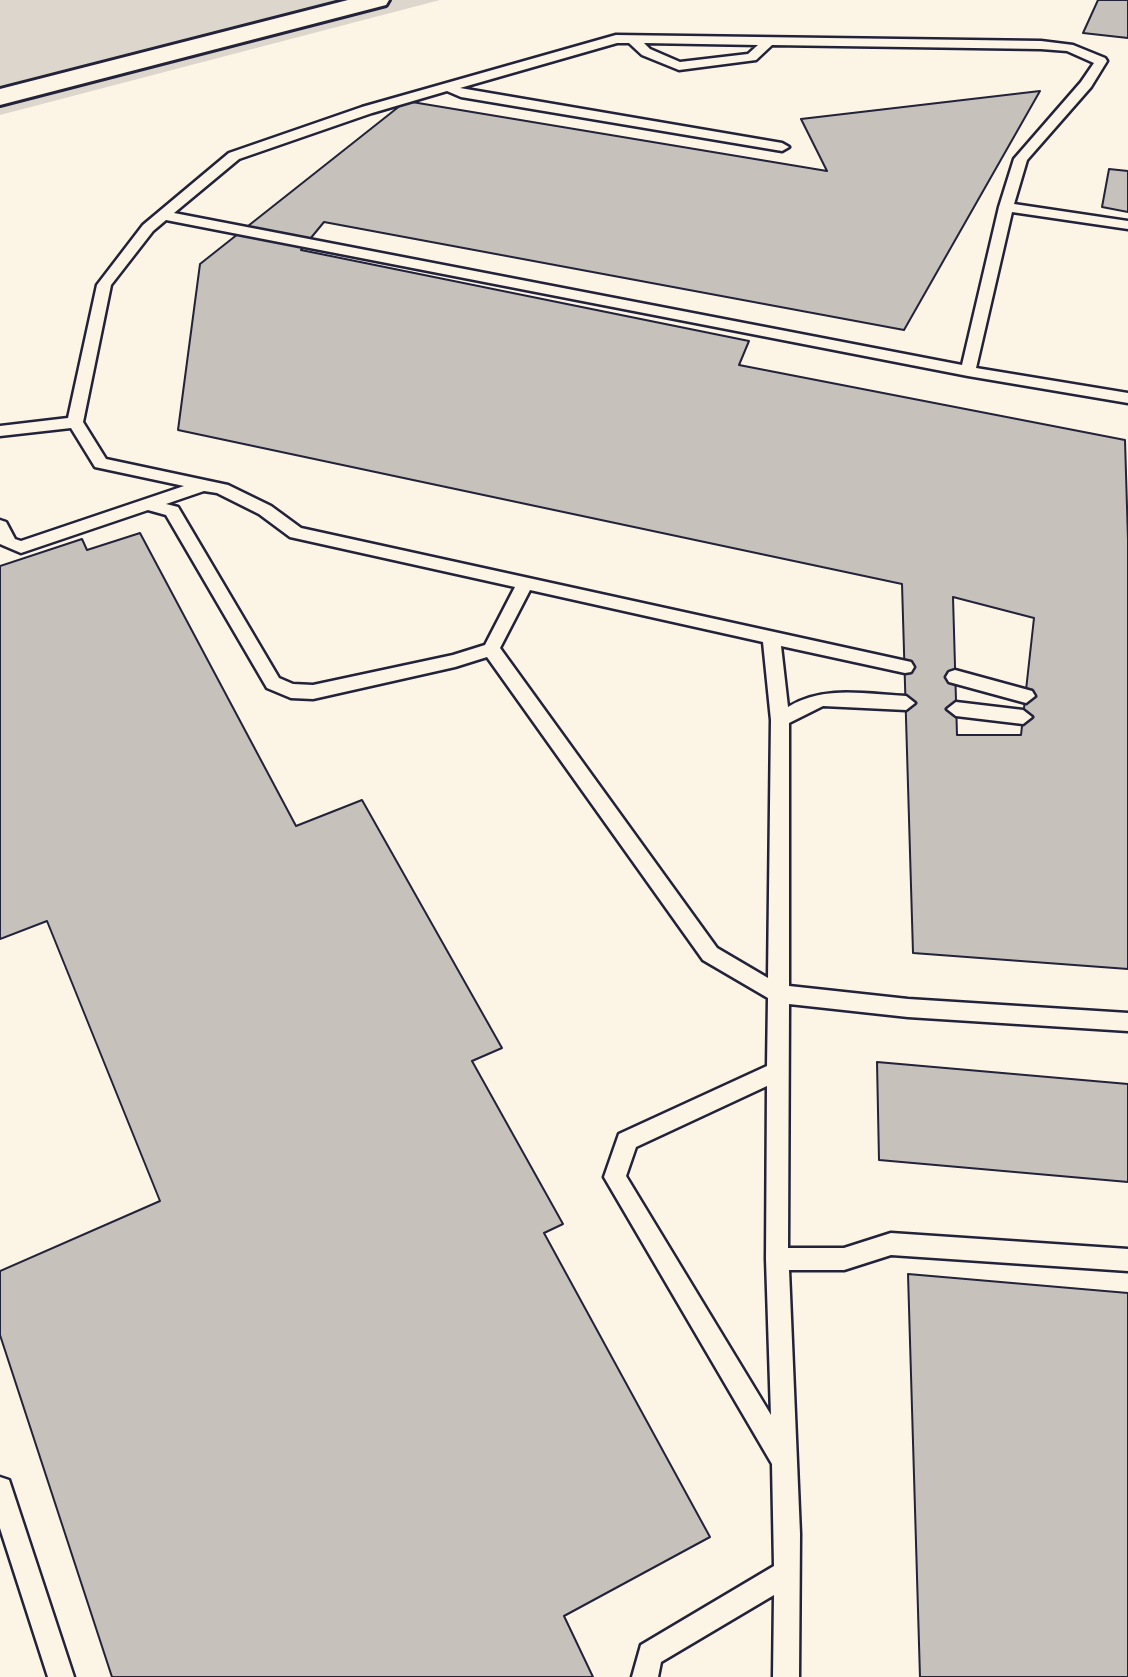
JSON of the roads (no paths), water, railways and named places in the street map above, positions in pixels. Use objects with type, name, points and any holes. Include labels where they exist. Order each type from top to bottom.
[{"type":"street","points":[[0,97],[377,0]]},
{"type":"lane","points":[[905,667],[772,640],[296,533],[265,510],[222,489],[101,464],[75,422],[104,285],[148,228],[234,156],[367,110],[616,39],[1041,45],[1069,48],[1101,61],[1086,84],[1021,159],[1006,207],[968,371]]},
{"type":"lane","points":[[632,39],[646,52],[679,66],[752,57],[770,40]]},
{"type":"lane","points":[[448,87],[461,93],[782,147]]},
{"type":"lane","points":[[1006,207],[1128,225]]},
{"type":"lane","points":[[164,215],[968,371],[1128,398]]},
{"type":"lane","points":[[0,431],[75,422]]},
{"type":"lane","points":[[0,526],[8,543],[21,547],[204,485]]},
{"type":"lane","points":[[148,504],[172,511],[273,684],[291,691],[313,692],[455,661],[491,649],[524,584]]},
{"type":"lane","points":[[772,640],[780,720],[777,1259],[787,1573],[786,1677]]},
{"type":"lane","points":[[491,649],[710,954],[779,993],[908,1008],[1128,1022]]},
{"type":"lane","points":[[955,677],[1026,695]]},
{"type":"lane","points":[[780,720],[808,702],[823,699],[906,703]]},
{"type":"lane","points":[[956,709],[1023,717]]},
{"type":"lane","points":[[778,1071],[627,1141],[615,1177],[784,1461]]},
{"type":"lane","points":[[777,1259],[844,1259],[891,1244],[1128,1260]]},
{"type":"lane","points":[[0,1489],[61,1677]]},
{"type":"lane","points":[[645,1677],[650,1654],[787,1573]]}]
